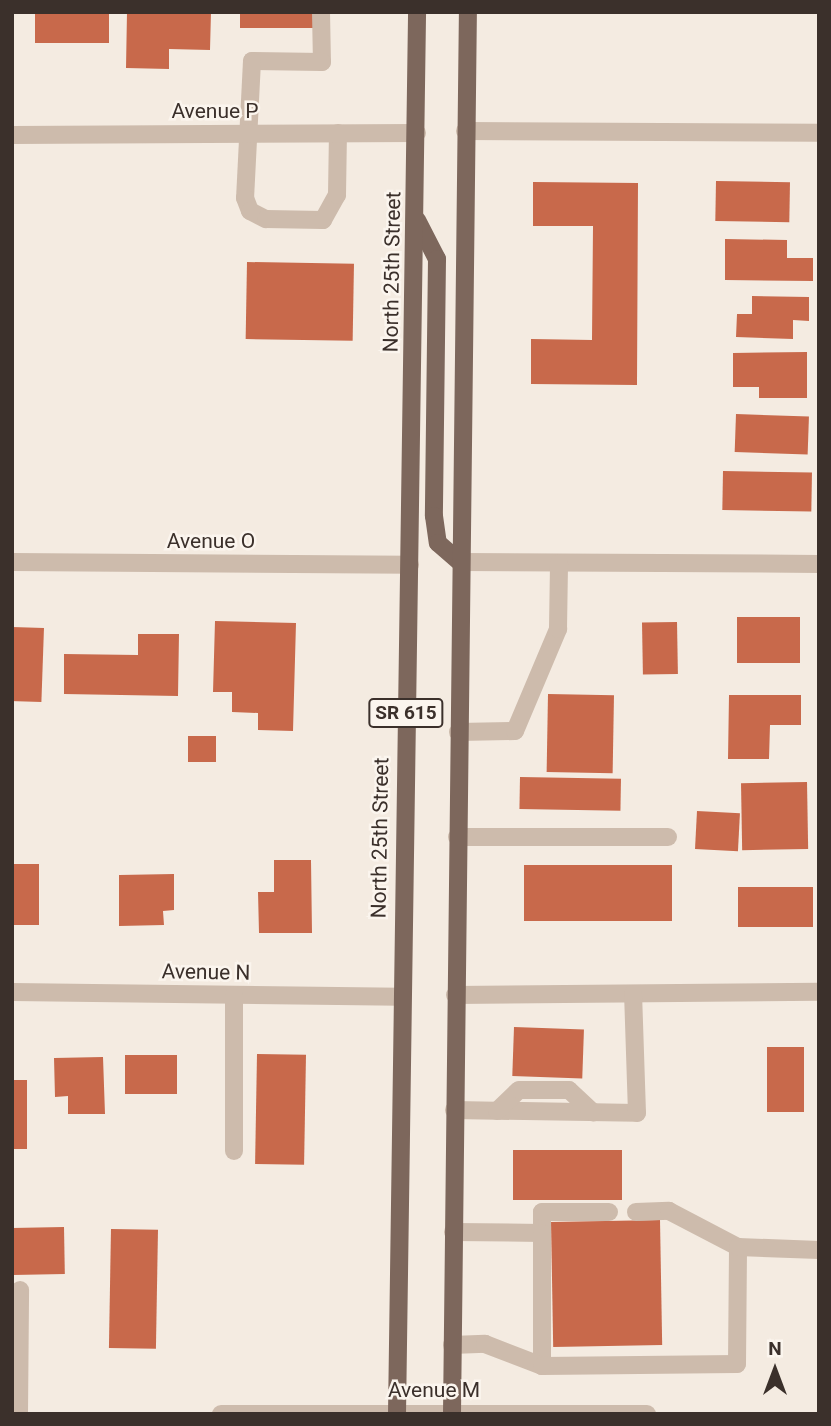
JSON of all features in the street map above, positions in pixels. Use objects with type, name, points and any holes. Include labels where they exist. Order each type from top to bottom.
[{"type":"main road","name":"North 25th Street","points":[[397,1413],[400,997],[410,565],[417,12]]},
{"type":"main road","name":"SR 615","points":[[452,1413],[468,12]]},
{"type":"main road","points":[[416,217],[437,259],[434,516],[438,543],[460,562]]},
{"type":"street","points":[[321,12],[322,62],[252,61],[245,198],[250,211],[266,219],[323,220],[337,195],[338,134]]},
{"type":"street","points":[[466,131],[819,133]]},
{"type":"street","name":"Avenue P","points":[[12,135],[417,132]]},
{"type":"street","name":"Avenue O","points":[[12,562],[410,565]]},
{"type":"street","points":[[460,562],[819,564]]},
{"type":"street","points":[[458,732],[515,731],[558,629],[559,563]]},
{"type":"street","points":[[457,837],[668,837]]},
{"type":"street","name":"Avenue N","points":[[12,992],[400,997]]},
{"type":"street","points":[[455,995],[819,992]]},
{"type":"street","points":[[454,1110],[637,1113],[633,994]]},
{"type":"street","points":[[234,995],[234,1151]]},
{"type":"street","points":[[542,1366],[542,1212],[609,1212]]},
{"type":"street","points":[[636,1212],[669,1212],[738,1247],[819,1250]]},
{"type":"street","points":[[453,1232],[542,1233]]},
{"type":"street","points":[[452,1345],[485,1344],[542,1366],[737,1364],[738,1247]]},
{"type":"street","points":[[19,1290],[19,1414]]},
{"type":"street","name":"Avenue M","points":[[221,1414],[647,1414]]},
{"type":"building","points":[[35,12],[109,12],[109,43],[35,43]]},
{"type":"building","points":[[127,12],[211,12],[210,50],[169,49],[169,69],[126,68]]},
{"type":"building","points":[[240,12],[313,12],[313,28],[240,28]]},
{"type":"building","points":[[716,181],[790,182],[789,222],[715,221]]},
{"type":"building","points":[[533,182],[638,183],[637,385],[531,384],[531,339],[592,340],[593,226],[533,226]]},
{"type":"building","points":[[725,239],[787,240],[787,258],[813,258],[813,281],[725,280]]},
{"type":"building","points":[[247,262],[354,264],[353,341],[246,339]]},
{"type":"building","points":[[752,296],[809,297],[809,321],[793,320],[793,339],[736,337],[737,314],[752,314]]},
{"type":"building","points":[[807,352],[807,398],[759,398],[759,387],[733,387],[733,353]]},
{"type":"building","points":[[736,414],[809,417],[808,455],[735,452]]},
{"type":"building","points":[[723,471],[812,473],[811,512],[722,510]]},
{"type":"building","points":[[737,617],[800,617],[800,663],[737,663]]},
{"type":"building","points":[[215,621],[296,623],[293,731],[258,730],[258,713],[232,712],[232,692],[213,692]]},
{"type":"building","points":[[677,622],[678,674],[643,675],[642,623]]},
{"type":"building","points":[[12,627],[44,628],[41,702],[12,701]]},
{"type":"building","points":[[138,634],[179,634],[178,696],[64,694],[64,654],[138,655]]},
{"type":"building","points":[[548,694],[614,695],[613,773],[547,772]]},
{"type":"building","points":[[729,695],[801,695],[801,725],[770,725],[769,759],[728,759]]},
{"type":"building","points":[[188,736],[216,736],[216,762],[188,762]]},
{"type":"building","points":[[520,777],[621,779],[620,811],[519,809]]},
{"type":"building","points":[[807,782],[808,849],[742,850],[741,783]]},
{"type":"building","points":[[697,811],[740,813],[738,851],[695,849]]},
{"type":"building","points":[[274,860],[311,860],[312,933],[259,933],[258,892],[274,892]]},
{"type":"building","points":[[12,864],[39,864],[39,925],[12,925]]},
{"type":"building","points":[[524,865],[672,865],[672,921],[524,921]]},
{"type":"building","points":[[174,874],[174,910],[163,911],[164,925],[119,926],[119,875]]},
{"type":"building","points":[[738,887],[813,887],[813,927],[738,927]]},
{"type":"building","points":[[514,1027],[584,1029],[582,1078],[512,1076]]},
{"type":"building","points":[[767,1047],[804,1047],[804,1112],[767,1112]]},
{"type":"building","points":[[257,1054],[306,1055],[304,1165],[255,1164]]},
{"type":"building","points":[[125,1055],[177,1055],[177,1094],[125,1094]]},
{"type":"building","points":[[103,1057],[105,1114],[68,1114],[68,1096],[55,1097],[54,1058]]},
{"type":"building","points":[[12,1080],[27,1080],[27,1149],[12,1149]]},
{"type":"building","points":[[513,1150],[622,1150],[622,1200],[513,1200]]},
{"type":"building","points":[[660,1220],[662,1345],[553,1347],[551,1222]]},
{"type":"building","points":[[64,1227],[65,1274],[13,1275],[12,1228]]},
{"type":"building","points":[[111,1229],[158,1230],[156,1349],[109,1348]]}]
